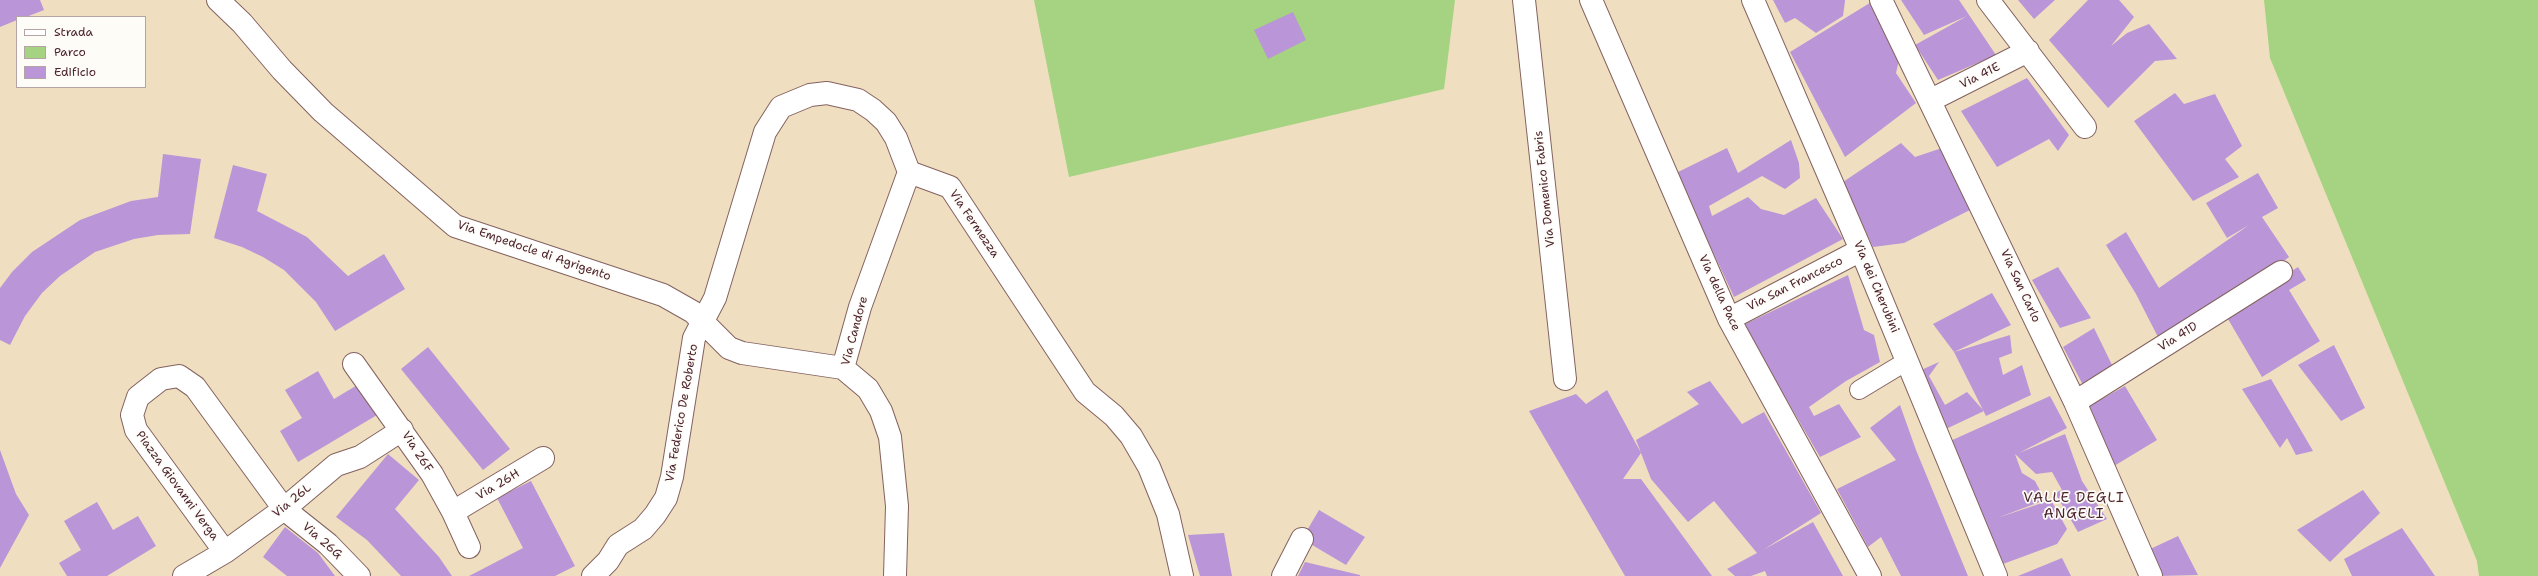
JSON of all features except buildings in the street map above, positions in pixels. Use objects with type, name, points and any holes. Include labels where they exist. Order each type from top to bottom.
[{"type":"street","name":"Via Empedocle di Agrigento","points":[[218,0],[242,23],[282,70],[323,112],[455,226],[664,295],[693,312],[704,321],[729,348],[742,353],[843,368]]},
{"type":"street","name":"Via Domenico Fabris","points":[[1524,0],[1565,379]]},
{"type":"street","name":"Via della Pace","points":[[1591,0],[1729,318],[1870,576]]},
{"type":"street","name":"Via dei Cherubini","points":[[1753,0],[1861,250],[1996,576]]},
{"type":"street","name":"Via San Carlo","points":[[1881,0],[1931,100],[2075,402],[2151,576]]},
{"type":"street","points":[[1988,0],[2085,127]]},
{"type":"street","name":"Via 41E","points":[[1931,100],[2028,51]]},
{"type":"street","points":[[704,321],[715,298],[765,132],[781,108],[794,100],[827,93],[858,100],[886,122],[896,138],[909,172]]},
{"type":"street","name":"Via Candore","points":[[895,576],[897,506],[890,437],[881,411],[868,390],[843,368],[860,307],[909,172]]},
{"type":"street","name":"Via Fermezza","points":[[909,172],[950,187],[1085,392],[1114,416],[1131,436],[1149,467],[1168,514],[1182,576]]},
{"type":"street","name":"Via San Francesco","points":[[1729,318],[1861,250]]},
{"type":"street","name":"Via 41D","points":[[2075,402],[2281,272]]},
{"type":"street","name":"Via Federico De Roberto","points":[[593,576],[612,568],[618,545],[643,528],[655,515],[666,498],[672,477],[694,338],[704,321]]},
{"type":"street","name":"Via 26F","points":[[354,364],[402,430],[453,512],[469,547]]},
{"type":"street","name":"Piazza Giovanni Verga","points":[[225,552],[136,430],[132,415],[138,397],[161,379],[179,376],[195,387],[284,509]]},
{"type":"street","name":"Via 26L","points":[[184,576],[225,552],[284,509],[336,465],[360,457],[402,430]]},
{"type":"street","name":"Via 26H","points":[[453,512],[543,458]]},
{"type":"street","name":"Via 26G","points":[[284,509],[328,544],[359,576]]},
{"type":"street","points":[[1283,576],[1302,539]]},
{"type":"lane","points":[[1859,390],[1907,361]]},
{"type":"green space","points":[[1034,0],[1455,0],[1444,89],[1069,177]]},
{"type":"green space","points":[[2264,0],[2538,0],[2538,576],[2479,576],[2477,561],[2270,58]]},
{"type":"district","name":"VALLE DEGLI ANGELI","points":[[2074,506]]}]
